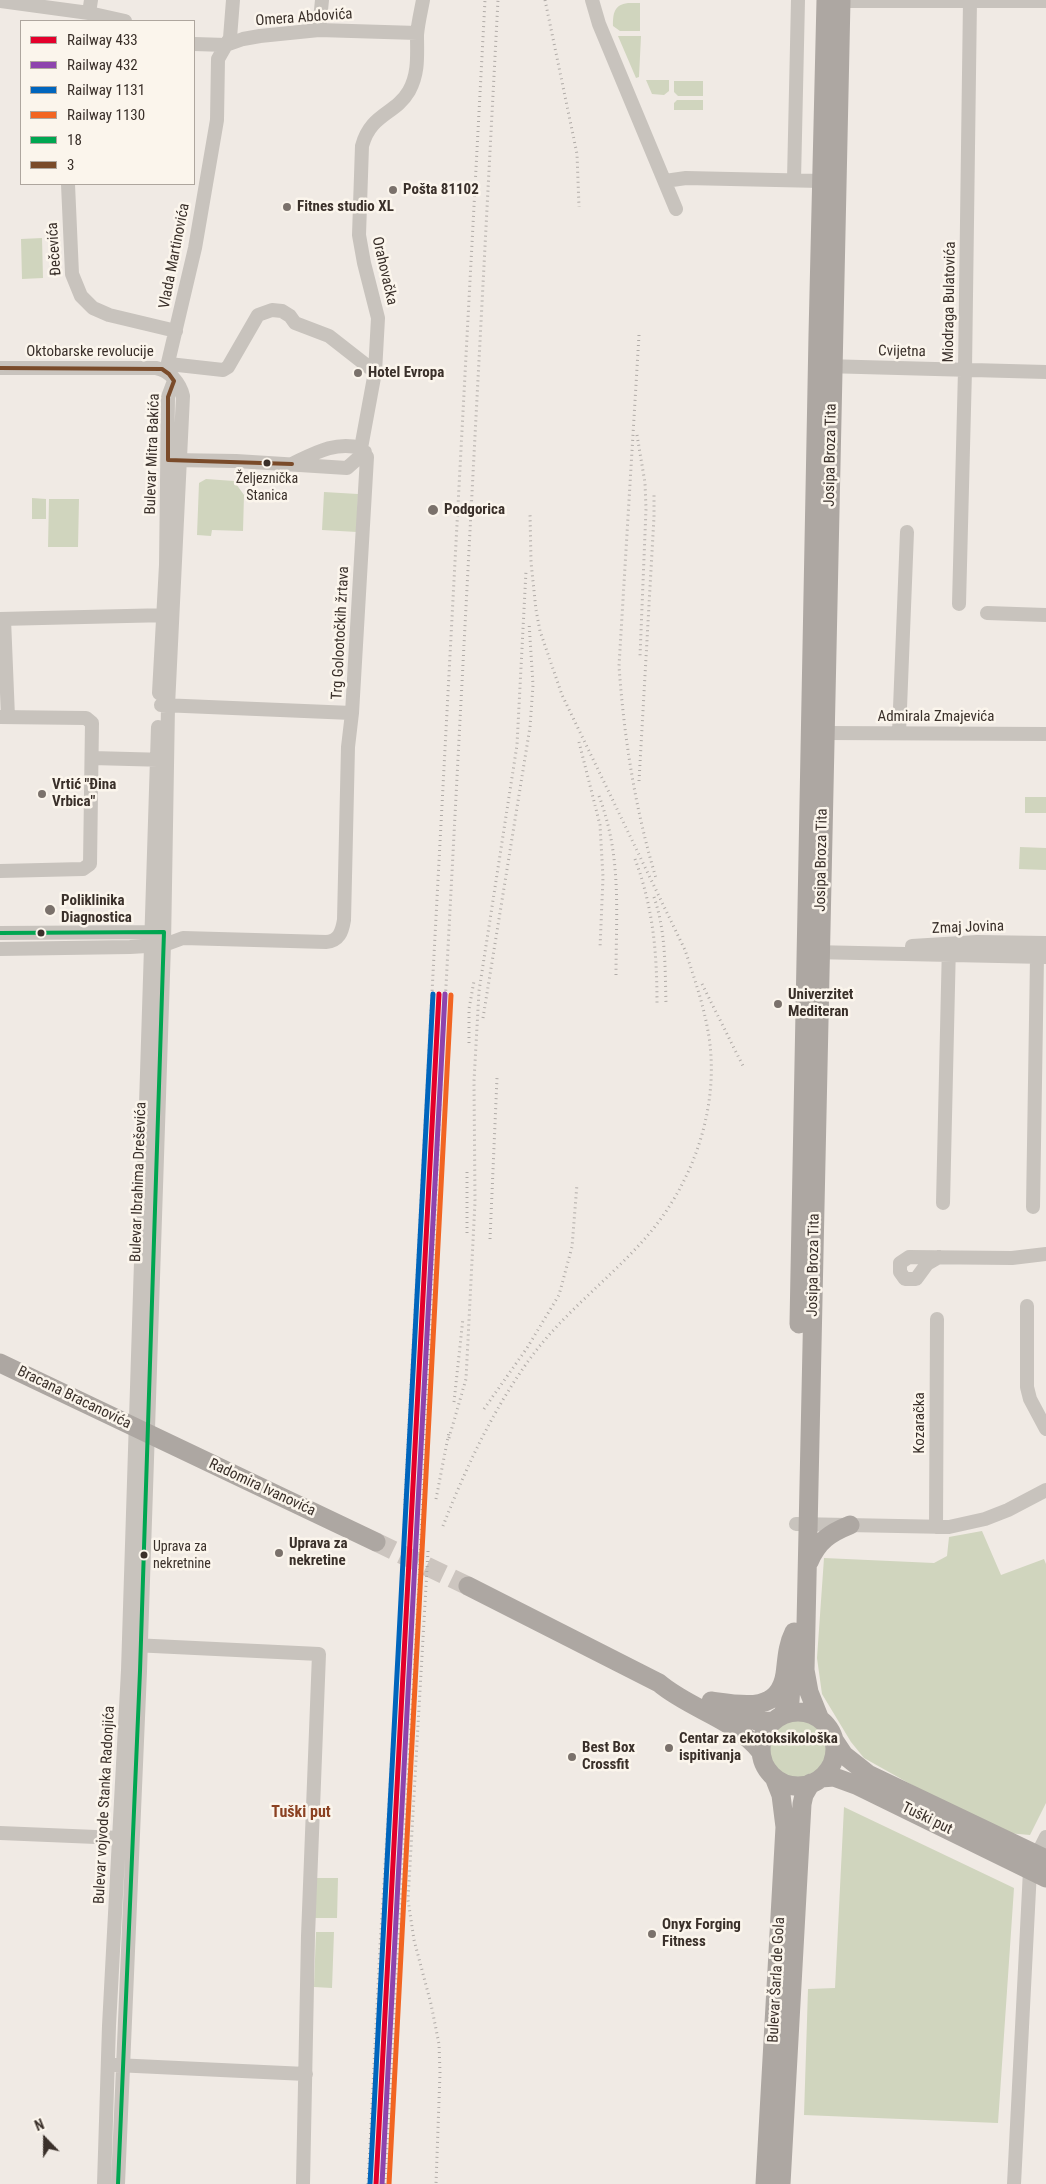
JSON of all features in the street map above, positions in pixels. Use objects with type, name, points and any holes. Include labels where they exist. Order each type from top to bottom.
[{"type":"main road","name":"Josipa Broza Tita","points":[[814,952],[825,733],[825,366],[821,181],[831,0]]},
{"type":"main road","name":"Josipa Broza Tita","points":[[777,1718],[790,1701],[793,1679],[794,1632],[802,1524],[831,0]]},
{"type":"main road","name":"Bracana Bracanovića","points":[[0,1363],[141,1431]]},
{"type":"main road","name":"Radomira Ivanovića","points":[[141,1431],[376,1542]]},
{"type":"main road","name":"Josipa Broza Tita","points":[[802,1524],[807,1565],[805,1670],[809,1692],[818,1717]]},
{"type":"main road","points":[[807,1565],[820,1542],[850,1525]]},
{"type":"main road","points":[[468,1586],[659,1683],[679,1688],[752,1720],[765,1723],[801,1711],[818,1717],[831,1731],[834,1740],[833,1761],[816,1781],[792,1785],[774,1777],[767,1770],[761,1752],[730,1724],[673,1695],[659,1683]]},
{"type":"main road","points":[[711,1701],[758,1705],[772,1698],[783,1682],[789,1642],[794,1632]]},
{"type":"main road","points":[[761,1752],[764,1732],[777,1718]]},
{"type":"main road","name":"Tuški put","points":[[834,1740],[844,1755],[868,1774],[940,1807],[1040,1866]]},
{"type":"main road","name":"Bulevar Šarla de Gola","points":[[774,1777],[783,1803],[785,1827],[781,2184]]},
{"type":"main road","name":"Tuški put","points":[[816,1781],[834,1777],[856,1785],[1040,1866]]},
{"type":"main road","name":"Bulevar Šarla de Gola","points":[[765,2184],[802,1801],[816,1781]]},
{"type":"street","name":"Vlada Martinovića","points":[[170,372],[176,330],[198,233],[217,120],[218,59],[231,31],[232,0]]},
{"type":"street","points":[[319,30],[322,0]]},
{"type":"street","name":"Orahovačka","points":[[363,450],[375,372],[378,318],[359,235],[362,146],[366,132],[373,122],[408,93],[414,81],[418,67],[417,33],[423,0]]},
{"type":"street","points":[[592,0],[602,31],[676,209]]},
{"type":"street","points":[[794,180],[798,0]]},
{"type":"street","points":[[831,0],[1046,2]]},
{"type":"street","points":[[5,1],[64,15],[90,6],[123,20]]},
{"type":"street","name":"Miodraga Bulatovića","points":[[959,604],[965,370],[970,1]]},
{"type":"street","name":"Omera Abdovića","points":[[195,44],[226,45],[260,36],[319,30],[417,33]]},
{"type":"street","points":[[665,181],[686,178],[821,181]]},
{"type":"street","name":"Đečevića","points":[[68,185],[72,274],[81,296],[93,308],[109,315],[176,330]]},
{"type":"street","name":"Oktobarske revolucije","points":[[0,368],[156,368],[170,372],[223,370],[228,367],[258,314],[272,310],[282,311],[290,316],[295,323],[329,336],[375,372]]},
{"type":"street","name":"Cvijetna","points":[[825,366],[1046,372]]},
{"type":"street","name":"Bulevar Mitra Bakića","points":[[157,939],[174,460],[182,396],[170,372]]},
{"type":"street","points":[[292,464],[338,445],[363,450]]},
{"type":"street","points":[[347,468],[363,450]]},
{"type":"street","name":"Trg Golootočkih žrtava","points":[[164,705],[352,713],[366,482],[367,457],[363,450]]},
{"type":"street","points":[[174,460],[347,468],[366,482]]},
{"type":"street","points":[[899,733],[907,532]]},
{"type":"street","points":[[986,613],[1046,615]]},
{"type":"street","points":[[0,871],[83,869],[90,864],[92,758],[92,723],[86,718],[4,717],[2,619],[167,615]]},
{"type":"street","points":[[0,949],[157,939],[173,933],[183,938],[331,941],[342,933],[344,920],[348,748],[352,713]]},
{"type":"street","name":"Admirala Zmajevića","points":[[825,733],[1046,734]]},
{"type":"street","points":[[92,758],[163,760]]},
{"type":"street","points":[[0,933],[157,939]]},
{"type":"street","name":"Bulevar Ibrahima Dreševića","points":[[141,1431],[157,939]]},
{"type":"street","name":"Zmaj Jovina","points":[[814,952],[894,954],[1046,943]]},
{"type":"street","points":[[943,1203],[949,949]]},
{"type":"street","name":"Zmaj Jovina","points":[[949,949],[1042,957]]},
{"type":"street","points":[[1033,1207],[1042,957]]},
{"type":"street","points":[[939,1257],[1012,1258],[1046,1254]]},
{"type":"street","points":[[1027,1306],[1027,1387],[1030,1399],[1046,1429]]},
{"type":"street","name":"Kozaračka","points":[[936,1527],[937,1319]]},
{"type":"street","name":"Bulevar vojvode Stanka Radonjića","points":[[118,2184],[141,1431]]},
{"type":"street","points":[[802,1524],[949,1526],[985,1519],[1008,1510],[1046,1490]]},
{"type":"street","points":[[134,1645],[319,1654],[308,1936],[303,2184]]},
{"type":"street","name":"Bulevar vojvode Stanka Radonjića","points":[[104,2184],[109,2026],[134,1645]]},
{"type":"street","points":[[0,1834],[120,1838]]},
{"type":"street","points":[[1014,2184],[1040,1866],[1046,1837]]},
{"type":"street","points":[[109,2065],[306,2074]]},
{"type":"green space","points":[[628,3],[640,3],[640,31],[620,31],[613,26],[615,10]]},
{"type":"green space","points":[[618,36],[641,36],[639,77],[636,78]]},
{"type":"green space","points":[[646,80],[669,80],[669,91],[664,95],[652,94]]},
{"type":"green space","points":[[674,81],[703,81],[703,96],[678,96],[674,92]]},
{"type":"green space","points":[[677,100],[703,100],[703,110],[674,110],[674,103]]},
{"type":"green space","points":[[42,238],[43,278],[22,279],[21,239]]},
{"type":"green space","points":[[206,479],[234,481],[244,495],[243,531],[212,530],[211,536],[197,535],[199,483]]},
{"type":"green space","points":[[324,492],[358,494],[357,532],[322,530]]},
{"type":"green space","points":[[32,498],[46,499],[46,519],[32,519]]},
{"type":"green space","points":[[49,499],[79,499],[78,547],[48,547]]},
{"type":"green space","points":[[1025,797],[1046,797],[1046,813],[1025,813]]},
{"type":"green space","points":[[1020,847],[1046,848],[1046,870],[1019,869]]},
{"type":"green space","points":[[982,1531],[1001,1575],[1044,1559],[1046,1564],[1046,1803],[1030,1835],[1007,1833],[944,1803],[864,1758],[851,1742],[822,1694],[817,1658],[824,1558],[934,1563],[947,1556],[949,1537]]},
{"type":"green space","points":[[797,1719],[813,1724],[818,1728],[822,1733],[827,1749],[822,1765],[818,1770],[813,1774],[797,1779],[781,1774],[776,1770],[772,1765],[767,1749],[772,1733],[776,1728],[781,1724]]},
{"type":"green space","points":[[844,1807],[1014,1888],[998,2123],[804,2115],[808,1989],[835,1988]]},
{"type":"green space","points":[[315,1878],[338,1878],[337,1918],[315,1918]]},
{"type":"green space","points":[[316,1932],[334,1932],[332,1988],[314,1987]]},
{"type":"tunnel","points":[[376,1542],[468,1586]]},
{"type":"railway","points":[[368,2184],[380,1946],[403,1574],[405,1498],[485,0]]},
{"type":"railway","points":[[385,2184],[419,1581],[442,1062],[498,0]]},
{"type":"railway","points":[[545,0],[577,154],[579,207]]},
{"type":"railway","points":[[639,335],[619,666],[624,719],[636,799],[656,878]]},
{"type":"railway","points":[[637,435],[645,483],[646,509],[640,656]]},
{"type":"railway","points":[[639,781],[654,493]]},
{"type":"railway","points":[[443,1526],[483,1436],[507,1392],[535,1352],[562,1321],[620,1265],[648,1235],[665,1213],[691,1165],[707,1113],[711,1086],[711,1058],[708,1031],[701,1000],[685,950],[562,695],[540,631],[531,562],[530,513]]},
{"type":"railway","points":[[449,1438],[466,1379],[475,1202],[474,1081],[479,991],[517,745],[526,571]]},
{"type":"railway","points":[[483,1018],[530,727],[533,685],[529,622]]},
{"type":"railway","points":[[579,742],[600,825],[603,877],[600,948]]},
{"type":"railway","points":[[599,796],[611,841],[614,863],[617,907],[616,976]]},
{"type":"railway","points":[[635,859],[646,895],[653,930],[657,1003]]},
{"type":"railway","points":[[654,897],[663,937],[666,1004]]},
{"type":"railway","points":[[469,1043],[469,1009],[474,981]]},
{"type":"railway","points":[[702,984],[743,1066]]},
{"type":"railway","points":[[490,1239],[497,1078]]},
{"type":"railway","points":[[467,1168],[467,1233]]},
{"type":"railway","points":[[484,1409],[527,1348],[559,1295],[572,1247],[577,1184]]},
{"type":"railway","points":[[454,1402],[463,1318]]},
{"type":"railway","points":[[436,1499],[449,1432]]},
{"type":"railway","points":[[428,1551],[408,1900],[414,1940],[431,2004],[439,2044],[440,2073],[436,2184]]},
{"type":"rail line","name":"1131","points":[[370,2184],[433,994]]},
{"type":"rail line","name":"433","points":[[376,2184],[439,994]]},
{"type":"rail line","name":"432","points":[[382,2184],[445,994]]},
{"type":"rail line","name":"1130","points":[[389,2184],[451,995]]},
{"type":"transit line","name":"3","points":[[0,368],[162,369],[174,381],[168,397],[168,460],[292,464]]},
{"type":"transit line","name":"18","points":[[0,933],[164,932],[140,1671],[118,2184]]},
{"type":"place","name":"Pošta 81102","points":[[393,190]]},
{"type":"place","name":"Fitnes studio XL","points":[[287,207]]},
{"type":"place","name":"Hotel Evropa","points":[[358,373]]},
{"type":"place","name":"Željeznička Stanica","points":[[267,463]]},
{"type":"place","name":"Podgorica","points":[[433,510]]},
{"type":"place","name":"Vrtić \"Đina Vrbica\"","points":[[42,794]]},
{"type":"place","name":"Poliklinika Diagnostica","points":[[50,910]]},
{"type":"place","name":"Univerzitet Mediteran","points":[[778,1004]]},
{"type":"place","name":"Uprava za nekretine","points":[[279,1553]]},
{"type":"place","name":"Uprava za nekretnine","points":[[144,1555]]},
{"type":"place","name":"Centar za ekotoksikološka ispitivanja","points":[[669,1748]]},
{"type":"place","name":"Best Box Crossfit","points":[[572,1757]]},
{"type":"place","name":"Onyx Forging Fitness","points":[[652,1934]]},
{"type":"district","name":"Tuški put","points":[[301,1813]]}]
